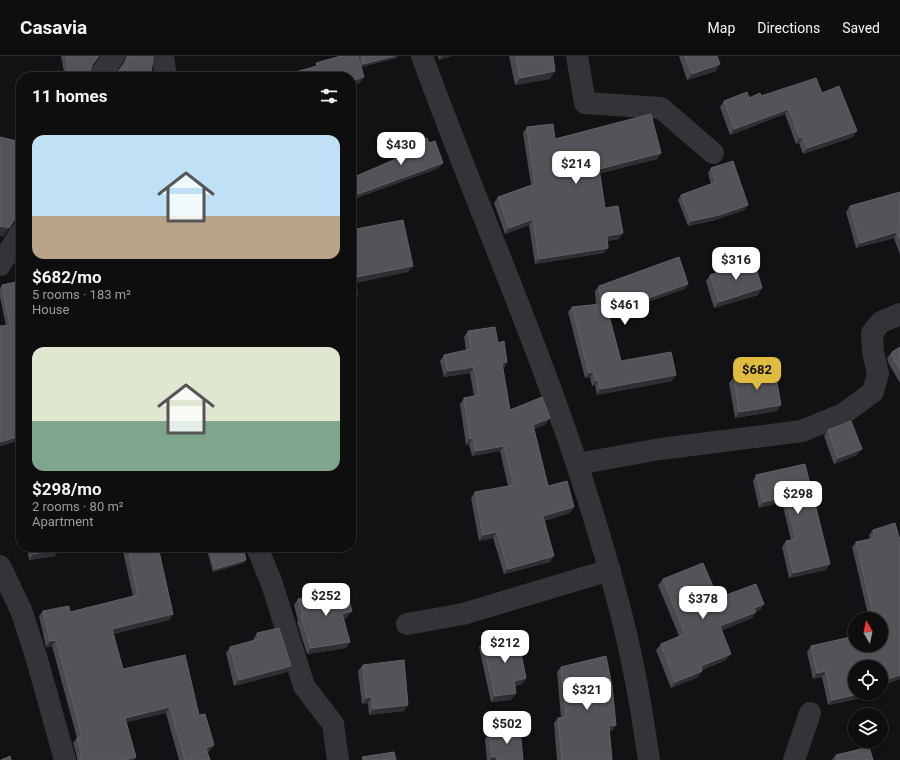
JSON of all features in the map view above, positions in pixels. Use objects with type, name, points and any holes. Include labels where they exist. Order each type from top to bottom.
[{"type":"street","points":[[103,72],[114,56]]},
{"type":"street","points":[[163,56],[165,72]]},
{"type":"street","points":[[422,56],[462,163],[540,358],[576,464],[610,570],[632,662],[649,760]]},
{"type":"street","points":[[577,56],[585,104],[661,108],[713,153]]},
{"type":"street","points":[[0,265],[16,240]]},
{"type":"street","points":[[576,464],[660,448],[802,430],[843,414],[873,392],[878,374],[873,351],[872,333],[881,322],[900,314]]},
{"type":"street","points":[[258,552],[272,584],[304,686],[333,724],[338,760]]},
{"type":"street","points":[[0,566],[21,610],[66,760]]},
{"type":"street","points":[[407,624],[463,614],[610,570]]},
{"type":"street","points":[[794,760],[810,713]]},
{"type":"building","points":[[66,56],[99,56],[92,65],[90,72],[69,72]]},
{"type":"building","points":[[128,56],[153,56],[151,72],[118,72]]},
{"type":"building","points":[[341,56],[358,56],[364,77],[356,79],[356,72],[295,72],[317,66],[316,63]]},
{"type":"building","points":[[362,56],[394,56],[363,64]]},
{"type":"building","points":[[516,56],[553,56],[555,71],[520,78]]},
{"type":"building","points":[[685,56],[717,56],[720,64],[692,74]]},
{"type":"building","points":[[816,78],[822,93],[839,86],[857,131],[807,148],[803,137],[800,138],[789,109],[734,129],[724,101],[747,92],[749,98],[760,93],[761,96]]},
{"type":"building","points":[[651,114],[661,153],[599,169],[605,208],[618,206],[623,233],[607,236],[608,248],[539,259],[533,219],[509,228],[498,197],[535,184],[527,127],[553,124],[555,139]]},
{"type":"building","points":[[0,137],[16,141],[16,217],[9,228],[0,226]]},
{"type":"building","points":[[427,138],[429,143],[435,141],[443,163],[358,194],[356,189],[356,176],[398,158],[397,155],[407,151],[405,146]]},
{"type":"building","points":[[733,161],[748,205],[719,215],[691,221],[681,195],[716,182],[711,168]]},
{"type":"building","points":[[900,192],[900,239],[897,232],[860,243],[850,206]]},
{"type":"building","points":[[403,220],[413,266],[356,277],[356,229]]},
{"type":"building","points":[[679,257],[688,284],[608,312],[621,361],[671,352],[676,375],[600,389],[599,380],[596,381],[594,372],[589,373],[572,307],[601,304],[599,286]]},
{"type":"building","points":[[754,261],[762,288],[719,302],[710,275]]},
{"type":"building","points":[[16,282],[16,437],[0,442],[0,326],[10,325],[2,285]]},
{"type":"building","points":[[495,327],[498,343],[504,341],[507,362],[502,363],[510,410],[542,397],[550,418],[533,425],[548,486],[567,481],[574,507],[543,516],[554,556],[508,569],[497,532],[483,535],[475,492],[514,485],[504,446],[476,451],[473,438],[470,439],[464,398],[479,395],[474,367],[448,371],[444,355],[471,349],[468,331]]},
{"type":"building","points":[[900,347],[900,370],[893,358],[892,352]]},
{"type":"building","points":[[775,371],[781,405],[739,412],[734,377]]},
{"type":"building","points":[[851,421],[862,449],[838,458],[828,430]]},
{"type":"building","points":[[805,464],[830,564],[793,573],[786,541],[796,539],[785,497],[763,502],[756,475]]},
{"type":"building","points":[[895,523],[900,540],[900,675],[888,679],[888,660],[848,660],[848,696],[832,700],[826,671],[817,673],[811,646],[848,638],[848,652],[888,652],[888,612],[872,612],[856,542],[875,538],[873,530]]},
{"type":"building","points":[[33,552],[46,552],[33,554]]},
{"type":"building","points":[[129,552],[159,552],[173,614],[112,629],[123,669],[185,655],[199,715],[205,714],[214,745],[206,748],[210,760],[185,760],[170,707],[125,718],[136,757],[125,760],[80,760],[81,751],[77,738],[82,736],[56,640],[50,641],[43,611],[69,606],[70,612],[138,595]]},
{"type":"building","points":[[210,552],[244,552],[246,560],[215,569]]},
{"type":"building","points":[[703,563],[718,598],[756,584],[764,604],[754,608],[756,612],[720,626],[731,654],[701,666],[702,671],[675,682],[661,644],[685,634],[663,579]]},
{"type":"building","points":[[345,586],[352,611],[342,614],[350,642],[311,648],[301,616],[303,616],[298,599]]},
{"type":"building","points":[[279,628],[291,666],[239,680],[230,647],[259,639],[257,633]]},
{"type":"building","points":[[517,634],[526,678],[514,681],[516,693],[495,696],[483,641]]},
{"type":"building","points":[[606,656],[612,686],[616,725],[609,726],[612,760],[562,760],[558,718],[566,717],[561,667]]},
{"type":"building","points":[[404,660],[408,705],[373,709],[372,697],[366,698],[363,665]]},
{"type":"building","points":[[520,728],[523,760],[497,760],[497,757],[492,757],[489,733]]},
{"type":"building","points":[[869,748],[873,760],[837,760],[836,755]]},
{"type":"building","points":[[394,752],[396,760],[363,760],[362,757]]},
{"type":"building","points":[[10,756],[11,760],[1,760]]}]
